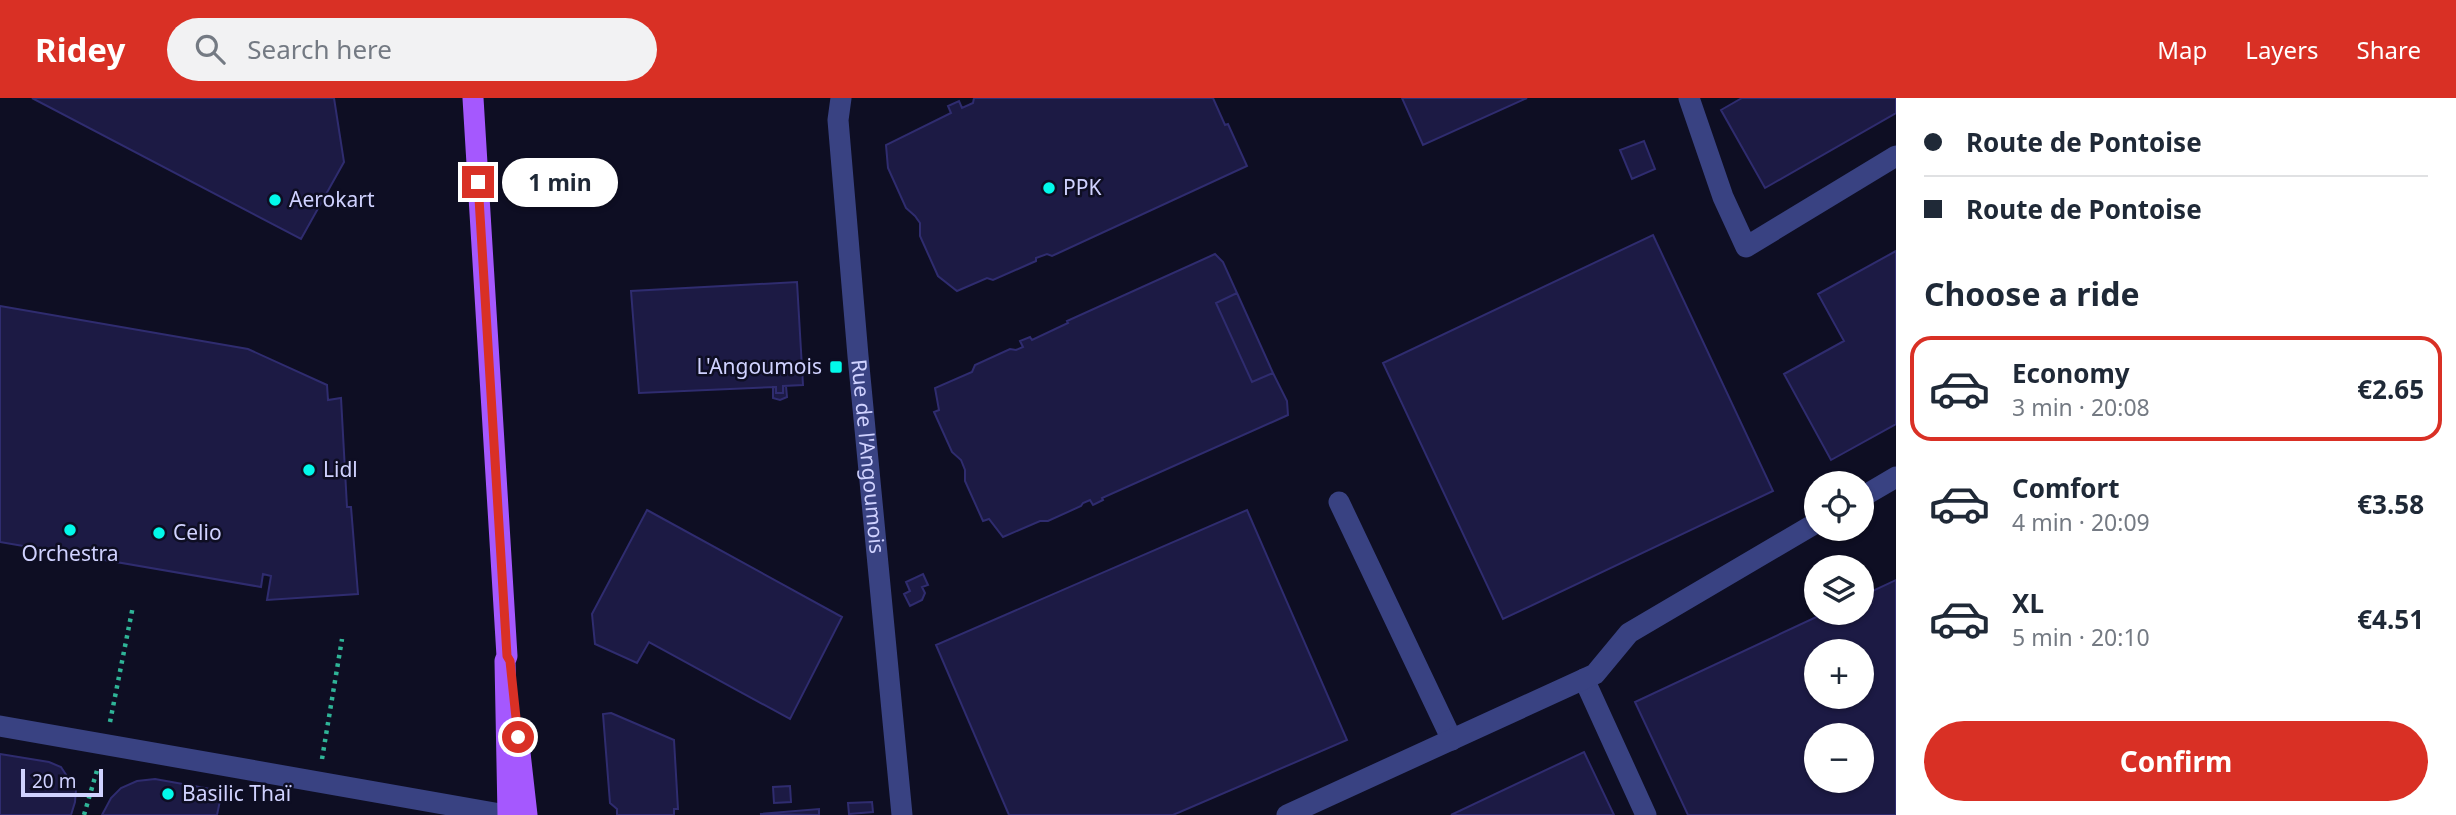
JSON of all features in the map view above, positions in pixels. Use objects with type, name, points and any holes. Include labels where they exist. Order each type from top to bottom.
[{"type":"main road","points":[[473,98],[507,656],[507,815]]},
{"type":"main road","points":[[507,656],[510,661],[527,815]]},
{"type":"street","name":"Rue de l'Angoumois","points":[[841,98],[838,120],[857,318],[858,356],[902,815]]},
{"type":"street","points":[[1689,98],[1723,197],[1746,247],[1896,156]]},
{"type":"street","points":[[1874,490],[1896,477]]},
{"type":"street","points":[[1339,502],[1452,740]]},
{"type":"street","points":[[1287,815],[1595,674],[1629,633],[1804,530]]},
{"type":"street","points":[[1584,679],[1646,815]]},
{"type":"street","points":[[0,726],[507,815]]},
{"type":"path","points":[[84,815],[105,745],[133,606]]},
{"type":"path","points":[[318,783],[342,639]]},
{"type":"building","name":"Aerokart","points":[[32,98],[334,98],[344,162],[301,239]]},
{"type":"building","name":"PPK","points":[[974,98],[1213,98],[1247,166],[1052,256],[1047,254],[1036,258],[1036,261],[993,280],[987,278],[957,291],[938,276],[920,236],[920,223],[906,208],[888,168],[886,145],[951,113],[948,106],[959,101],[962,108],[973,103]]},
{"type":"building","points":[[1402,98],[1527,98],[1423,145]]},
{"type":"building","points":[[1742,98],[1896,98],[1896,113],[1765,188],[1721,110]]},
{"type":"building","points":[[1644,141],[1655,169],[1632,179],[1620,150]]},
{"type":"building","points":[[1653,235],[1773,491],[1503,619],[1383,363]]},
{"type":"building","points":[[1896,251],[1896,424],[1831,460],[1784,374],[1844,341],[1818,294]]},
{"type":"building","points":[[1215,254],[1223,262],[1237,293],[1216,303],[1252,382],[1273,373],[1287,401],[1288,415],[1102,498],[1103,500],[1093,505],[1090,500],[1048,521],[1040,521],[1003,537],[989,519],[983,521],[965,481],[961,460],[952,452],[934,412],[939,410],[935,388],[972,372],[975,365],[1010,349],[1023,347],[1020,341],[1030,337],[1032,340],[1068,323],[1067,321]]},
{"type":"building","points":[[797,282],[803,385],[783,386],[783,393],[776,393],[776,387],[639,393],[631,291]]},
{"type":"building","points":[[1237,293],[1273,373],[1252,382],[1216,303]]},
{"type":"building","points":[[0,306],[248,349],[327,385],[328,400],[341,398],[347,507],[351,507],[358,594],[267,600],[271,576],[263,574],[261,587],[0,542]]},
{"type":"building","points":[[783,386],[786,386],[787,397],[780,400],[773,398],[773,387],[776,387],[776,393],[783,393]]},
{"type":"building","points":[[647,510],[842,617],[790,719],[649,642],[637,663],[595,644],[592,614]]},
{"type":"building","points":[[1247,510],[1347,740],[1173,815],[1009,815],[936,645]]},
{"type":"building","points":[[923,574],[928,585],[922,587],[925,593],[922,600],[910,606],[904,594],[910,591],[906,582]]},
{"type":"building","points":[[1896,580],[1896,815],[1688,815],[1635,702],[1804,623],[1804,625],[1874,625],[1874,590]]},
{"type":"building","points":[[611,713],[674,740],[678,809],[674,809],[674,815],[617,815],[617,809],[610,803],[603,714]]},
{"type":"building","points":[[1584,752],[1614,815],[1451,815]]},
{"type":"building","points":[[0,754],[49,762],[61,767],[76,790],[71,815],[0,815]]},
{"type":"building","name":"Basilic Thaï","points":[[155,779],[222,791],[217,815],[102,815],[111,798],[121,788],[137,781]]},
{"type":"building","points":[[790,786],[791,802],[774,803],[773,787]]},
{"type":"building","points":[[872,802],[873,812],[849,814],[848,803]]},
{"type":"building","points":[[819,809],[819,815],[760,814]]},
{"type":"place","name":"PPK","points":[[1049,188]]},
{"type":"place","name":"Aerokart","points":[[275,200]]},
{"type":"place","name":"L'Angoumois","points":[[836,367]]},
{"type":"place","name":"Lidl","points":[[309,470]]},
{"type":"place","name":"Orchestra","points":[[70,530]]},
{"type":"place","name":"Celio","points":[[159,533]]},
{"type":"place","name":"Basilic Thaï","points":[[168,794]]},
{"type":"route","points":[[478,182],[507,656],[510,661],[518,737]]}]
